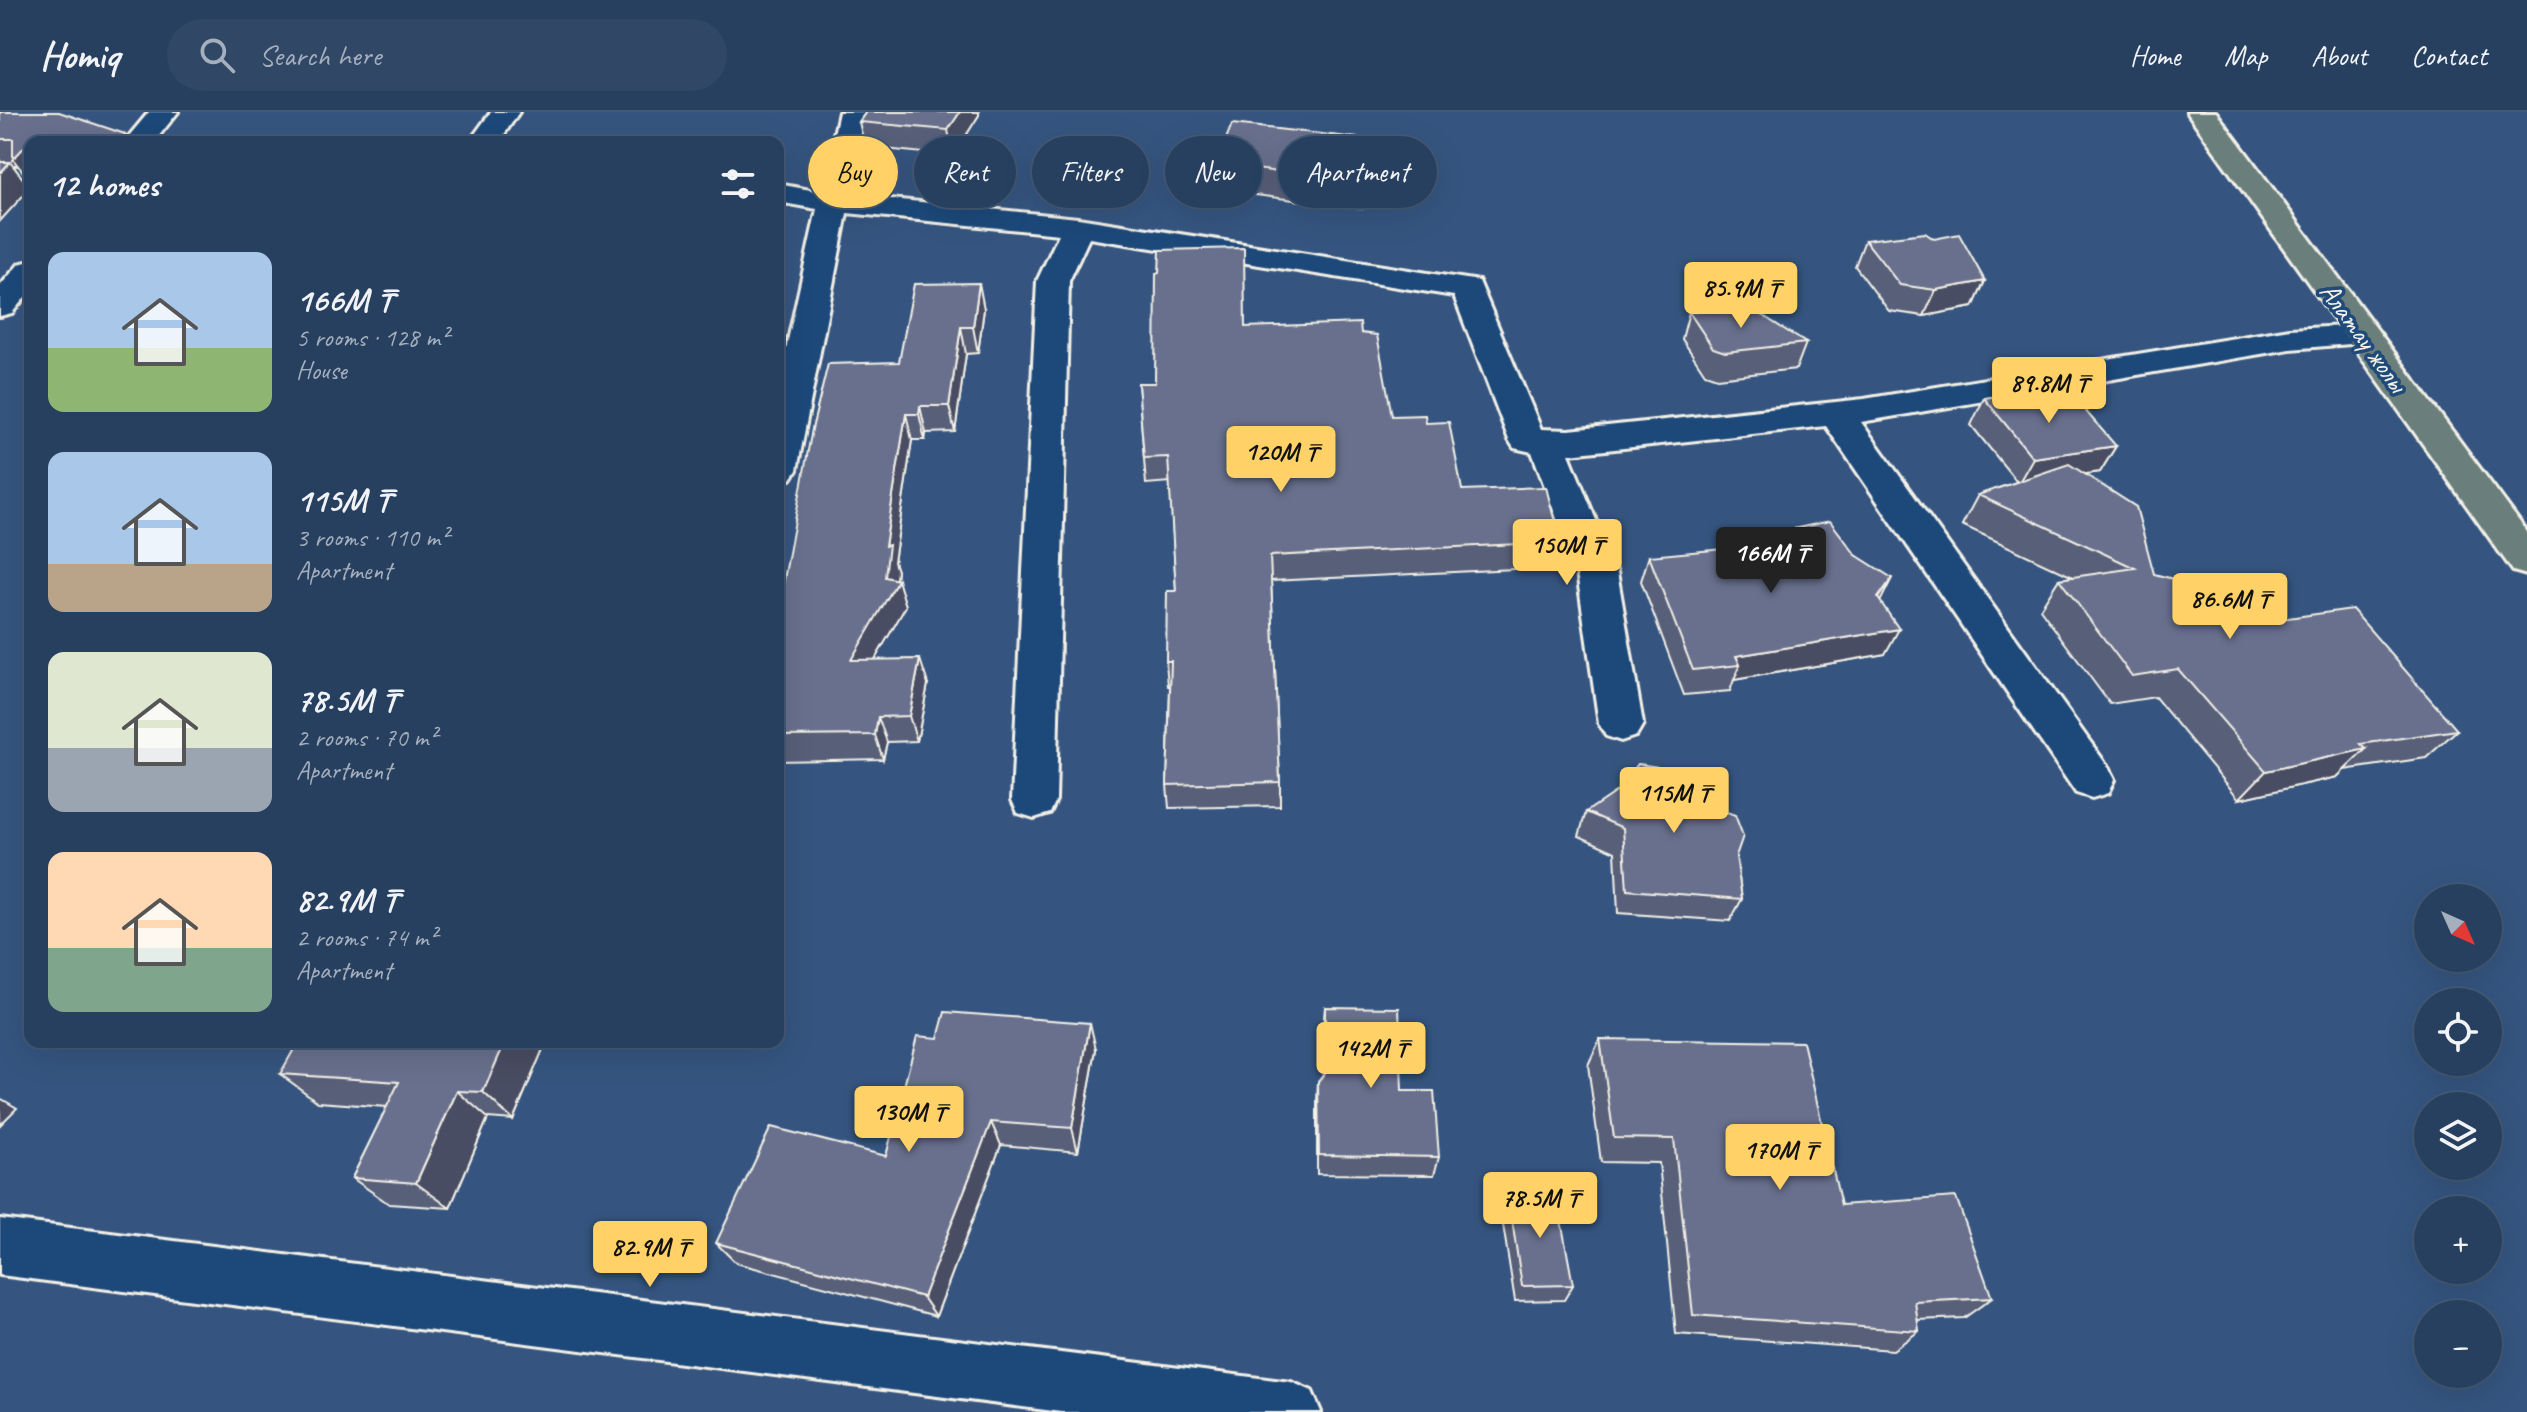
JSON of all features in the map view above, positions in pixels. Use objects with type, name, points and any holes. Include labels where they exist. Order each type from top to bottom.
[{"type":"main road","name":"Алатау жолы","points":[[2201,112],[2527,561]]},
{"type":"street","points":[[144,136],[164,112]]},
{"type":"street","points":[[488,136],[505,112]]},
{"type":"street","points":[[848,136],[853,112]]},
{"type":"street","points":[[0,176],[24,176]]},
{"type":"street","points":[[784,194],[808,198]]},
{"type":"street","points":[[784,441],[833,208]]},
{"type":"street","points":[[885,208],[1078,227],[1467,288],[1527,440],[1569,442],[1836,413],[2290,339],[2363,335]]},
{"type":"street","points":[[1034,800],[1053,281],[1078,227]]},
{"type":"street","points":[[0,306],[24,278]]},
{"type":"street","points":[[1836,413],[2092,780]]},
{"type":"street","points":[[1546,441],[1597,572],[1621,724]]},
{"type":"street","points":[[0,1247],[1291,1412]]},
{"type":"building","points":[[0,112],[59,112],[125,134],[24,136],[24,147],[13,159],[13,139],[0,139]]},
{"type":"building","points":[[866,112],[960,112],[948,130],[859,122]]},
{"type":"building","points":[[1232,124],[1341,136],[1278,136],[1278,172],[1262,170],[1262,136],[1227,136]]},
{"type":"building","points":[[0,162],[10,162],[0,173]]},
{"type":"building","points":[[1925,233],[1934,239],[1959,234],[1985,281],[1936,290],[1900,285],[1865,240]]},
{"type":"building","points":[[1244,248],[1245,327],[1360,323],[1361,333],[1377,335],[1392,416],[1425,415],[1426,423],[1449,422],[1462,490],[1546,487],[1560,542],[1270,556],[1280,782],[1167,785],[1171,661],[1166,661],[1167,591],[1176,591],[1168,457],[1144,458],[1138,383],[1155,383],[1156,274],[1159,273],[1160,250]]},
{"type":"building","points":[[979,283],[973,327],[961,327],[949,406],[920,406],[919,414],[906,414],[885,546],[889,545],[885,577],[898,580],[851,660],[920,659],[909,716],[878,717],[875,735],[784,736],[784,580],[812,429],[828,364],[899,362],[914,284]]},
{"type":"building","points":[[1746,305],[1806,343],[1725,352],[1713,348],[1689,312]]},
{"type":"building","points":[[2033,391],[2046,406],[2077,401],[2116,446],[2033,458],[1984,398]]},
{"type":"building","points":[[2069,464],[2136,507],[2154,574],[2177,580],[2216,628],[2352,609],[2457,730],[2361,744],[2366,749],[2266,771],[2178,669],[2132,676],[2059,579],[2135,568],[1978,495]]},
{"type":"building","points":[[1830,521],[1856,555],[1892,578],[1878,598],[1899,629],[1736,656],[1740,665],[1693,670],[1649,556],[1724,549],[1750,538]]},
{"type":"building","points":[[1638,764],[1686,771],[1711,789],[1713,807],[1735,815],[1743,836],[1736,856],[1742,899],[1627,890],[1623,828],[1586,812],[1617,791]]},
{"type":"building","points":[[1325,1007],[1399,1008],[1402,1091],[1434,1091],[1439,1157],[1319,1155],[1318,1081],[1325,1073]]},
{"type":"building","points":[[945,1012],[1090,1023],[1072,1128],[991,1122],[923,1297],[716,1243],[771,1127],[886,1156],[917,1036],[938,1038]]},
{"type":"building","points":[[1600,1039],[1803,1042],[1841,1205],[1956,1197],[1992,1298],[1915,1302],[1919,1331],[1693,1315],[1674,1139],[1614,1138]]},
{"type":"building","points":[[295,1048],[502,1048],[483,1092],[457,1091],[416,1183],[352,1178],[399,1082],[280,1074]]},
{"type":"building","points":[[1556,1193],[1573,1285],[1522,1286],[1508,1194]]}]
